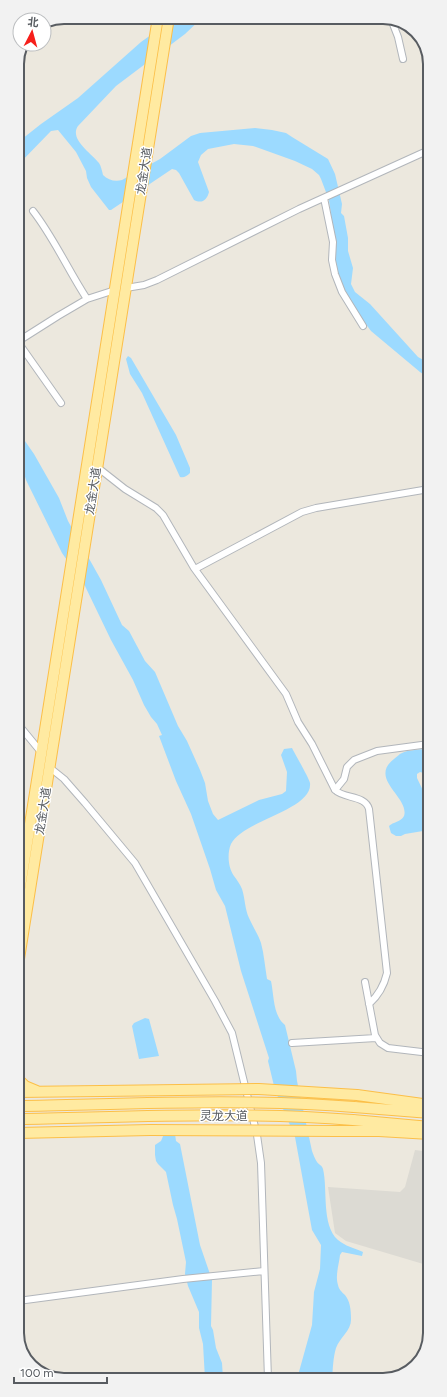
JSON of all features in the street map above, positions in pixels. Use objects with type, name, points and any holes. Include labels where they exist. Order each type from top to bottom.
[{"type":"main road","name":"龙金大道","points":[[24,861],[157,24]]},
{"type":"main road","name":"龙金大道","points":[[24,927],[168,24]]},
{"type":"main road","points":[[24,1084],[30,1088],[44,1092]]},
{"type":"main road","points":[[24,1092],[259,1090],[330,1092],[423,1104]]},
{"type":"main road","name":"灵龙大道","points":[[24,1106],[204,1102],[326,1104],[423,1112]]},
{"type":"main road","name":"灵龙大道","points":[[24,1119],[212,1116],[325,1118],[423,1126]]},
{"type":"main road","points":[[24,1133],[150,1130],[379,1131],[423,1134]]},
{"type":"main road","points":[[24,1136],[38,1132]]},
{"type":"street","points":[[393,25],[403,59]]},
{"type":"street","points":[[126,288],[144,285],[157,280],[267,225],[423,153]]},
{"type":"street","points":[[326,198],[333,242],[332,260],[335,274],[342,292],[364,326]]},
{"type":"street","points":[[33,211],[41,221],[87,299]]},
{"type":"street","points":[[24,338],[87,299],[115,290]]},
{"type":"street","points":[[24,351],[61,403]]},
{"type":"street","points":[[97,467],[125,489],[161,512],[195,569],[286,694],[298,722],[312,744],[335,790],[367,804],[369,809],[387,973],[382,990],[369,1004]]},
{"type":"street","points":[[195,569],[302,512],[316,508],[423,490]]},
{"type":"street","points":[[24,731],[41,752]]},
{"type":"street","points":[[335,790],[344,779],[347,767],[354,760],[377,751],[423,745]]},
{"type":"street","points":[[49,767],[64,779],[89,807],[135,864],[208,987],[232,1033],[260,1152],[268,1373]]},
{"type":"street","points":[[365,982],[376,1038],[382,1046],[423,1052]]},
{"type":"street","points":[[292,1043],[376,1038]]},
{"type":"street","points":[[24,1301],[213,1276],[264,1271]]},
{"type":"shaded area","points":[[415,1150],[423,1151],[423,1264],[346,1241],[335,1233],[328,1187],[400,1192],[405,1187]]},
{"type":"water","points":[[166,24],[196,24],[185,34],[116,86],[78,126],[76,136],[82,146],[99,163],[103,175],[114,181],[122,180],[160,159],[191,136],[200,133],[255,128],[286,133],[328,159],[335,174],[342,204],[341,213],[344,216],[348,238],[348,251],[353,268],[351,284],[355,292],[370,304],[418,357],[423,360],[423,374],[371,331],[353,307],[339,281],[335,264],[335,245],[329,200],[319,175],[312,169],[295,161],[253,146],[234,144],[208,149],[201,155],[198,162],[209,192],[204,200],[199,202],[194,200],[179,173],[172,169],[109,210],[91,187],[86,171],[76,152],[58,130],[51,131],[24,159],[24,137],[78,98],[141,42]]},
{"type":"water","points":[[128,356],[131,358],[176,435],[190,468],[190,473],[183,477],[180,477],[142,393],[130,374],[126,359]]},
{"type":"water","points":[[24,440],[59,498],[68,521],[101,580],[122,625],[129,631],[145,661],[155,672],[178,726],[187,741],[200,770],[205,783],[208,801],[213,814],[218,820],[259,800],[282,794],[286,791],[287,772],[281,755],[284,749],[292,748],[310,783],[308,792],[301,801],[249,828],[238,836],[231,844],[229,860],[230,869],[242,889],[248,915],[261,943],[267,979],[271,981],[276,1011],[281,1021],[285,1025],[312,1151],[316,1161],[323,1169],[329,1225],[338,1240],[363,1252],[362,1256],[342,1252],[340,1255],[337,1281],[339,1288],[347,1297],[351,1312],[351,1322],[348,1330],[336,1348],[333,1373],[299,1373],[312,1325],[314,1292],[320,1269],[321,1245],[312,1230],[295,1137],[275,1090],[268,1061],[269,1058],[241,971],[225,906],[216,890],[191,814],[176,781],[159,736],[162,735],[157,724],[144,705],[133,680],[111,640],[85,586],[62,553],[24,474]]},
{"type":"water","points":[[423,749],[423,773],[420,772],[417,774],[417,778],[423,790],[423,831],[396,836],[391,833],[389,826],[403,818],[404,809],[387,781],[385,774],[387,766],[399,755],[404,752]]},
{"type":"water","points":[[145,1018],[149,1019],[159,1056],[139,1059],[132,1026],[134,1023]]},
{"type":"water","points":[[164,1134],[175,1134],[176,1141],[180,1144],[200,1245],[212,1280],[211,1326],[216,1348],[222,1363],[223,1373],[205,1373],[203,1344],[199,1328],[199,1312],[188,1286],[185,1274],[186,1262],[166,1172],[156,1161],[155,1145],[161,1141]]}]
